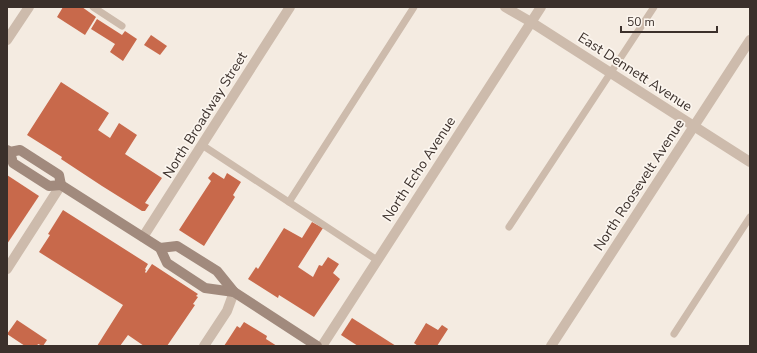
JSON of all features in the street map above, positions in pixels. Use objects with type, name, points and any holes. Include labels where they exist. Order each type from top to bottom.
[{"type":"main road","points":[[61,185],[58,175],[52,170],[20,150],[9,151],[13,163],[49,186],[61,185],[160,248],[166,263],[205,288],[234,292]]},
{"type":"main road","points":[[160,248],[177,246],[217,271],[234,292],[317,346]]},
{"type":"street","points":[[7,40],[29,7]]},
{"type":"street","name":"North Broadway Street","points":[[144,238],[290,7]]},
{"type":"street","name":"East Dennett Avenue","points":[[505,7],[531,22],[750,162]]},
{"type":"street","name":"North Echo Avenue","points":[[322,346],[541,7]]},
{"type":"street","name":"North Roosevelt Avenue","points":[[551,346],[750,40]]},
{"type":"street","points":[[7,269],[61,185]]},
{"type":"street","points":[[204,346],[227,311],[234,292]]},
{"type":"lane","points":[[93,7],[122,26]]},
{"type":"lane","points":[[288,202],[414,7]]},
{"type":"lane","points":[[509,227],[654,7]]},
{"type":"lane","points":[[202,145],[377,260]]},
{"type":"lane","points":[[674,334],[750,217]]},
{"type":"building","points":[[63,7],[82,7],[96,17],[85,35],[57,17]]},
{"type":"building","points":[[97,19],[122,35],[125,31],[137,39],[123,61],[110,52],[115,44],[91,29]]},
{"type":"building","points":[[151,35],[167,46],[160,55],[144,45]]},
{"type":"building","points":[[61,82],[109,113],[98,130],[110,138],[119,123],[137,135],[125,154],[162,178],[145,203],[149,205],[145,211],[142,211],[102,186],[61,159],[62,157],[27,135]]},
{"type":"building","points":[[213,172],[224,179],[227,173],[241,182],[233,195],[235,197],[204,246],[179,230],[211,181],[208,178]]},
{"type":"building","points":[[7,175],[39,196],[7,244]]},
{"type":"building","points":[[63,210],[148,264],[145,269],[146,273],[152,264],[198,294],[196,296],[198,297],[193,304],[195,305],[167,346],[144,346],[128,335],[120,346],[97,346],[123,305],[39,252]]},
{"type":"building","points":[[312,222],[323,228],[298,267],[313,277],[319,265],[322,266],[328,257],[339,264],[333,273],[340,279],[314,317],[279,295],[278,298],[248,279],[256,267],[258,269],[284,228],[302,238]]},
{"type":"building","points":[[352,318],[396,346],[358,346],[341,335]]},
{"type":"building","points":[[17,320],[47,340],[43,346],[38,344],[37,346],[25,346],[7,334]]},
{"type":"building","points":[[244,322],[267,336],[266,339],[277,346],[224,346],[237,326],[240,328]]},
{"type":"building","points":[[426,323],[438,330],[442,325],[448,329],[437,346],[418,346],[414,343]]}]
